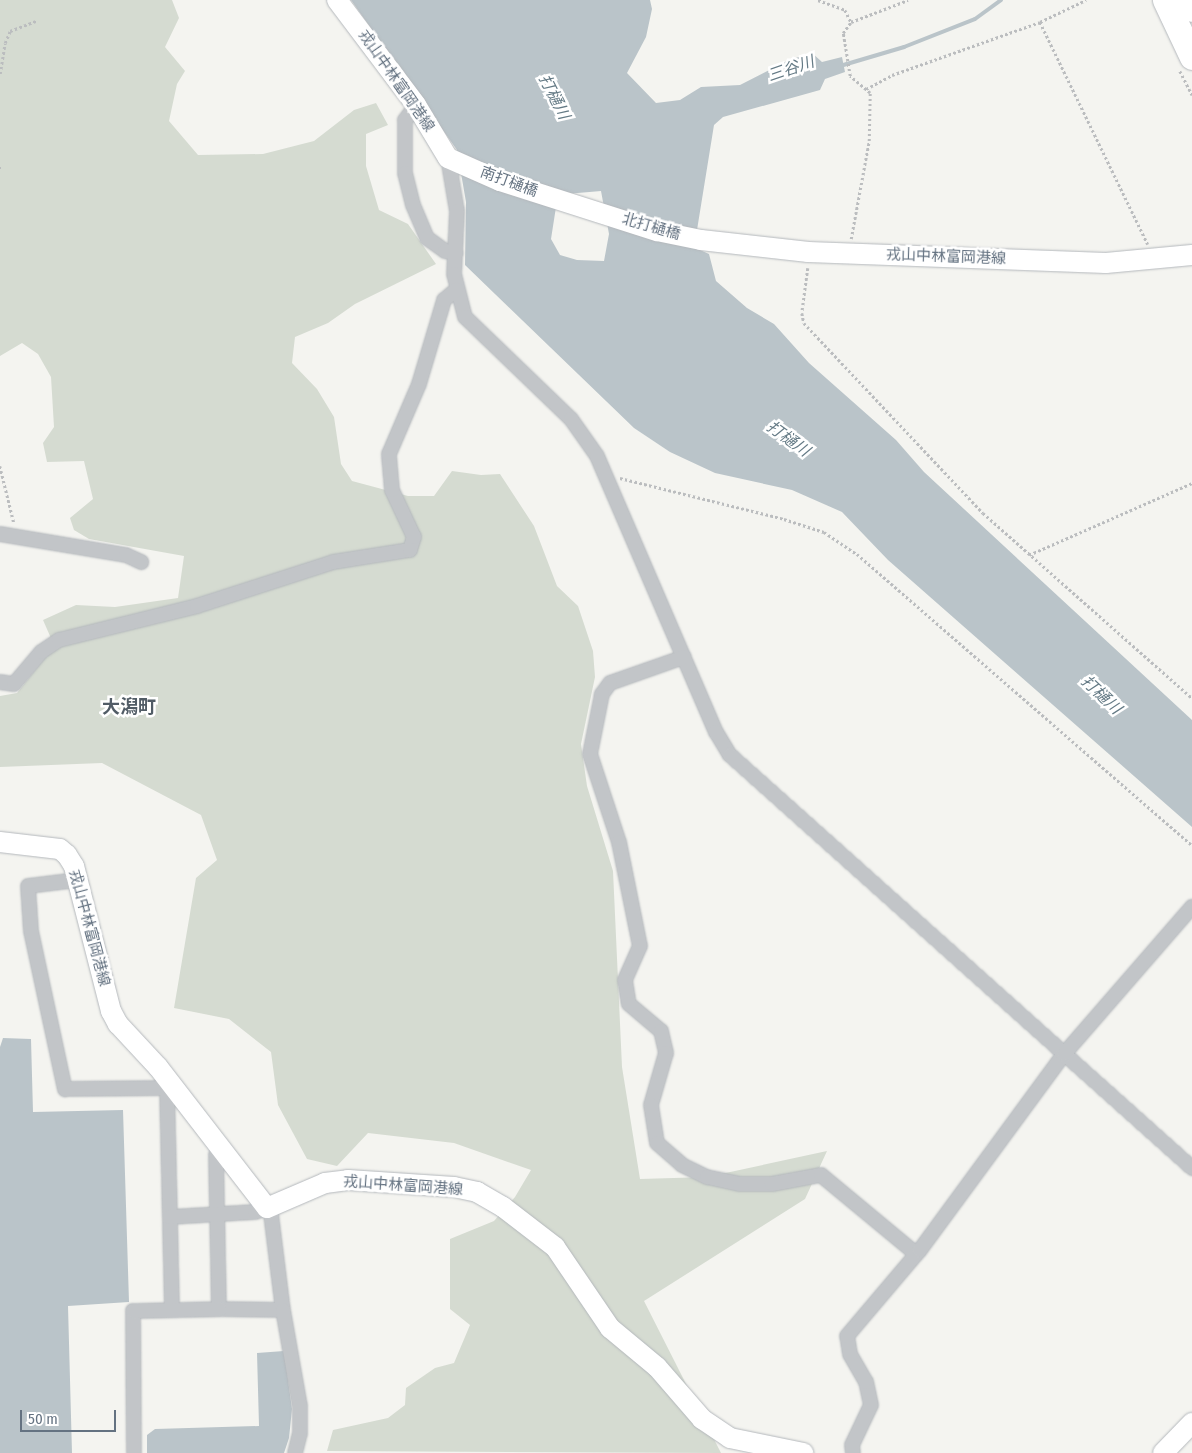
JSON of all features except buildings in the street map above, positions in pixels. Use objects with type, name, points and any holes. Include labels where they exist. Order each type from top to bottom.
[{"type":"highway","points":[[1164,0],[1192,57]]},
{"type":"highway","points":[[1187,0],[1192,9]]},
{"type":"main road","name":"戎山中林富岡港線","points":[[337,0],[416,105],[451,159]]},
{"type":"main road","name":"南打樋橋","points":[[451,159],[500,181],[602,212]]},
{"type":"main road","name":"北打樋橋","points":[[602,212],[658,231],[701,240]]},
{"type":"main road","name":"戎山中林富岡港線","points":[[701,240],[808,252],[1106,264],[1156,261],[1192,256]]},
{"type":"main road","name":"戎山中林富岡港線","points":[[0,842],[60,849],[67,855],[77,880],[111,1011],[127,1035],[220,1148],[266,1208],[325,1183],[348,1180],[454,1187],[477,1192],[503,1207],[555,1247],[610,1328],[657,1367],[702,1419],[730,1438],[803,1453]]},
{"type":"main road","points":[[1162,1453],[1192,1422]]},
{"type":"street","points":[[416,105],[405,120],[404,130],[405,173],[413,205],[427,238],[444,251],[456,253]]},
{"type":"street","points":[[451,159],[457,211],[456,290],[465,317],[480,334],[571,419],[607,475],[716,732],[730,755],[1192,1168]]},
{"type":"street","points":[[0,682],[14,684],[41,652],[59,640],[196,606],[334,562],[410,550],[414,537],[392,490],[389,454],[419,384],[444,300],[456,290]]},
{"type":"street","points":[[6,534],[126,555],[141,562]]},
{"type":"street","points":[[684,657],[610,683],[602,694],[590,754],[618,842],[640,946],[625,980],[629,1004],[661,1031],[666,1053],[651,1105],[657,1143],[682,1165],[707,1177],[740,1184],[772,1184],[821,1175],[916,1254]]},
{"type":"street","points":[[77,880],[28,886],[31,931],[65,1090],[169,1085],[172,1310]]},
{"type":"street","points":[[853,1453],[852,1445],[871,1405],[866,1382],[850,1354],[848,1336],[916,1254],[1064,1054],[1192,907]]},
{"type":"street","points":[[219,1309],[216,1154],[220,1148]]},
{"type":"street","points":[[170,1217],[255,1212],[266,1208],[274,1227],[283,1310],[300,1406],[300,1433],[295,1453]]},
{"type":"street","points":[[134,1453],[133,1311],[283,1310]]},
{"type":"path","points":[[818,0],[845,10],[851,22]]},
{"type":"path","points":[[848,254],[869,141],[870,93],[854,83],[850,76],[844,51],[843,33],[851,22],[908,0]]},
{"type":"path","points":[[866,89],[892,75],[1040,22],[1086,0]]},
{"type":"path","points":[[0,74],[4,42],[10,31],[36,21]]},
{"type":"path","points":[[1040,22],[1156,261]]},
{"type":"path","points":[[808,252],[802,313],[804,323],[938,467],[1029,554],[1192,698]]},
{"type":"path","points":[[0,466],[12,509],[6,534]]},
{"type":"path","points":[[607,475],[784,519],[824,532],[857,554],[1192,845]]},
{"type":"path","points":[[1029,554],[1192,483]]},
{"type":"shaded area","points":[[0,0],[172,0],[179,18],[165,47],[185,71],[177,84],[169,121],[198,155],[263,154],[314,141],[354,110],[376,103],[388,125],[366,134],[366,166],[379,210],[408,224],[436,264],[355,304],[328,323],[295,337],[292,363],[317,389],[334,417],[341,464],[352,481],[408,496],[434,496],[452,471],[481,475],[500,474],[534,526],[557,586],[578,606],[593,651],[595,677],[581,744],[587,786],[613,871],[622,1067],[640,1179],[707,1177],[827,1151],[805,1199],[644,1301],[721,1453],[327,1451],[333,1430],[388,1418],[405,1405],[406,1388],[435,1368],[454,1363],[470,1325],[450,1309],[450,1239],[494,1221],[515,1197],[531,1170],[454,1143],[368,1133],[337,1166],[307,1159],[278,1105],[271,1052],[229,1019],[174,1008],[196,878],[217,860],[201,815],[102,763],[0,767],[0,696],[17,693],[47,655],[50,636],[43,620],[76,605],[115,607],[178,598],[184,556],[89,539],[74,530],[70,518],[93,499],[84,461],[47,462],[43,443],[54,427],[51,377],[38,354],[22,343],[0,356]]},
{"type":"water","name":"打樋川","points":[[351,0],[650,0],[652,9],[646,37],[627,73],[656,103],[680,100],[701,87],[740,85],[789,60],[812,53],[822,62],[842,57],[845,72],[825,79],[820,90],[723,117],[714,125],[697,230],[700,250],[709,254],[716,281],[747,308],[774,324],[809,363],[896,440],[924,472],[1192,720],[1192,827],[888,560],[842,512],[792,490],[715,473],[670,452],[634,428],[465,265],[466,202],[457,150]],"holes":[[[601,191],[609,234],[604,261],[577,260],[560,255],[551,239],[556,207],[566,194]]]},
{"type":"water","points":[[3,1038],[31,1039],[33,1112],[123,1110],[129,1302],[68,1306],[72,1453],[0,1453],[0,1047]]},
{"type":"water","points":[[284,1351],[292,1409],[289,1438],[284,1453],[147,1453],[147,1435],[155,1429],[259,1426],[257,1353]]},
{"type":"waterway","name":"三谷川","points":[[840,66],[904,47],[975,19],[1001,0]]},
{"type":"district","name":"大潟町","points":[[129,707]]}]
